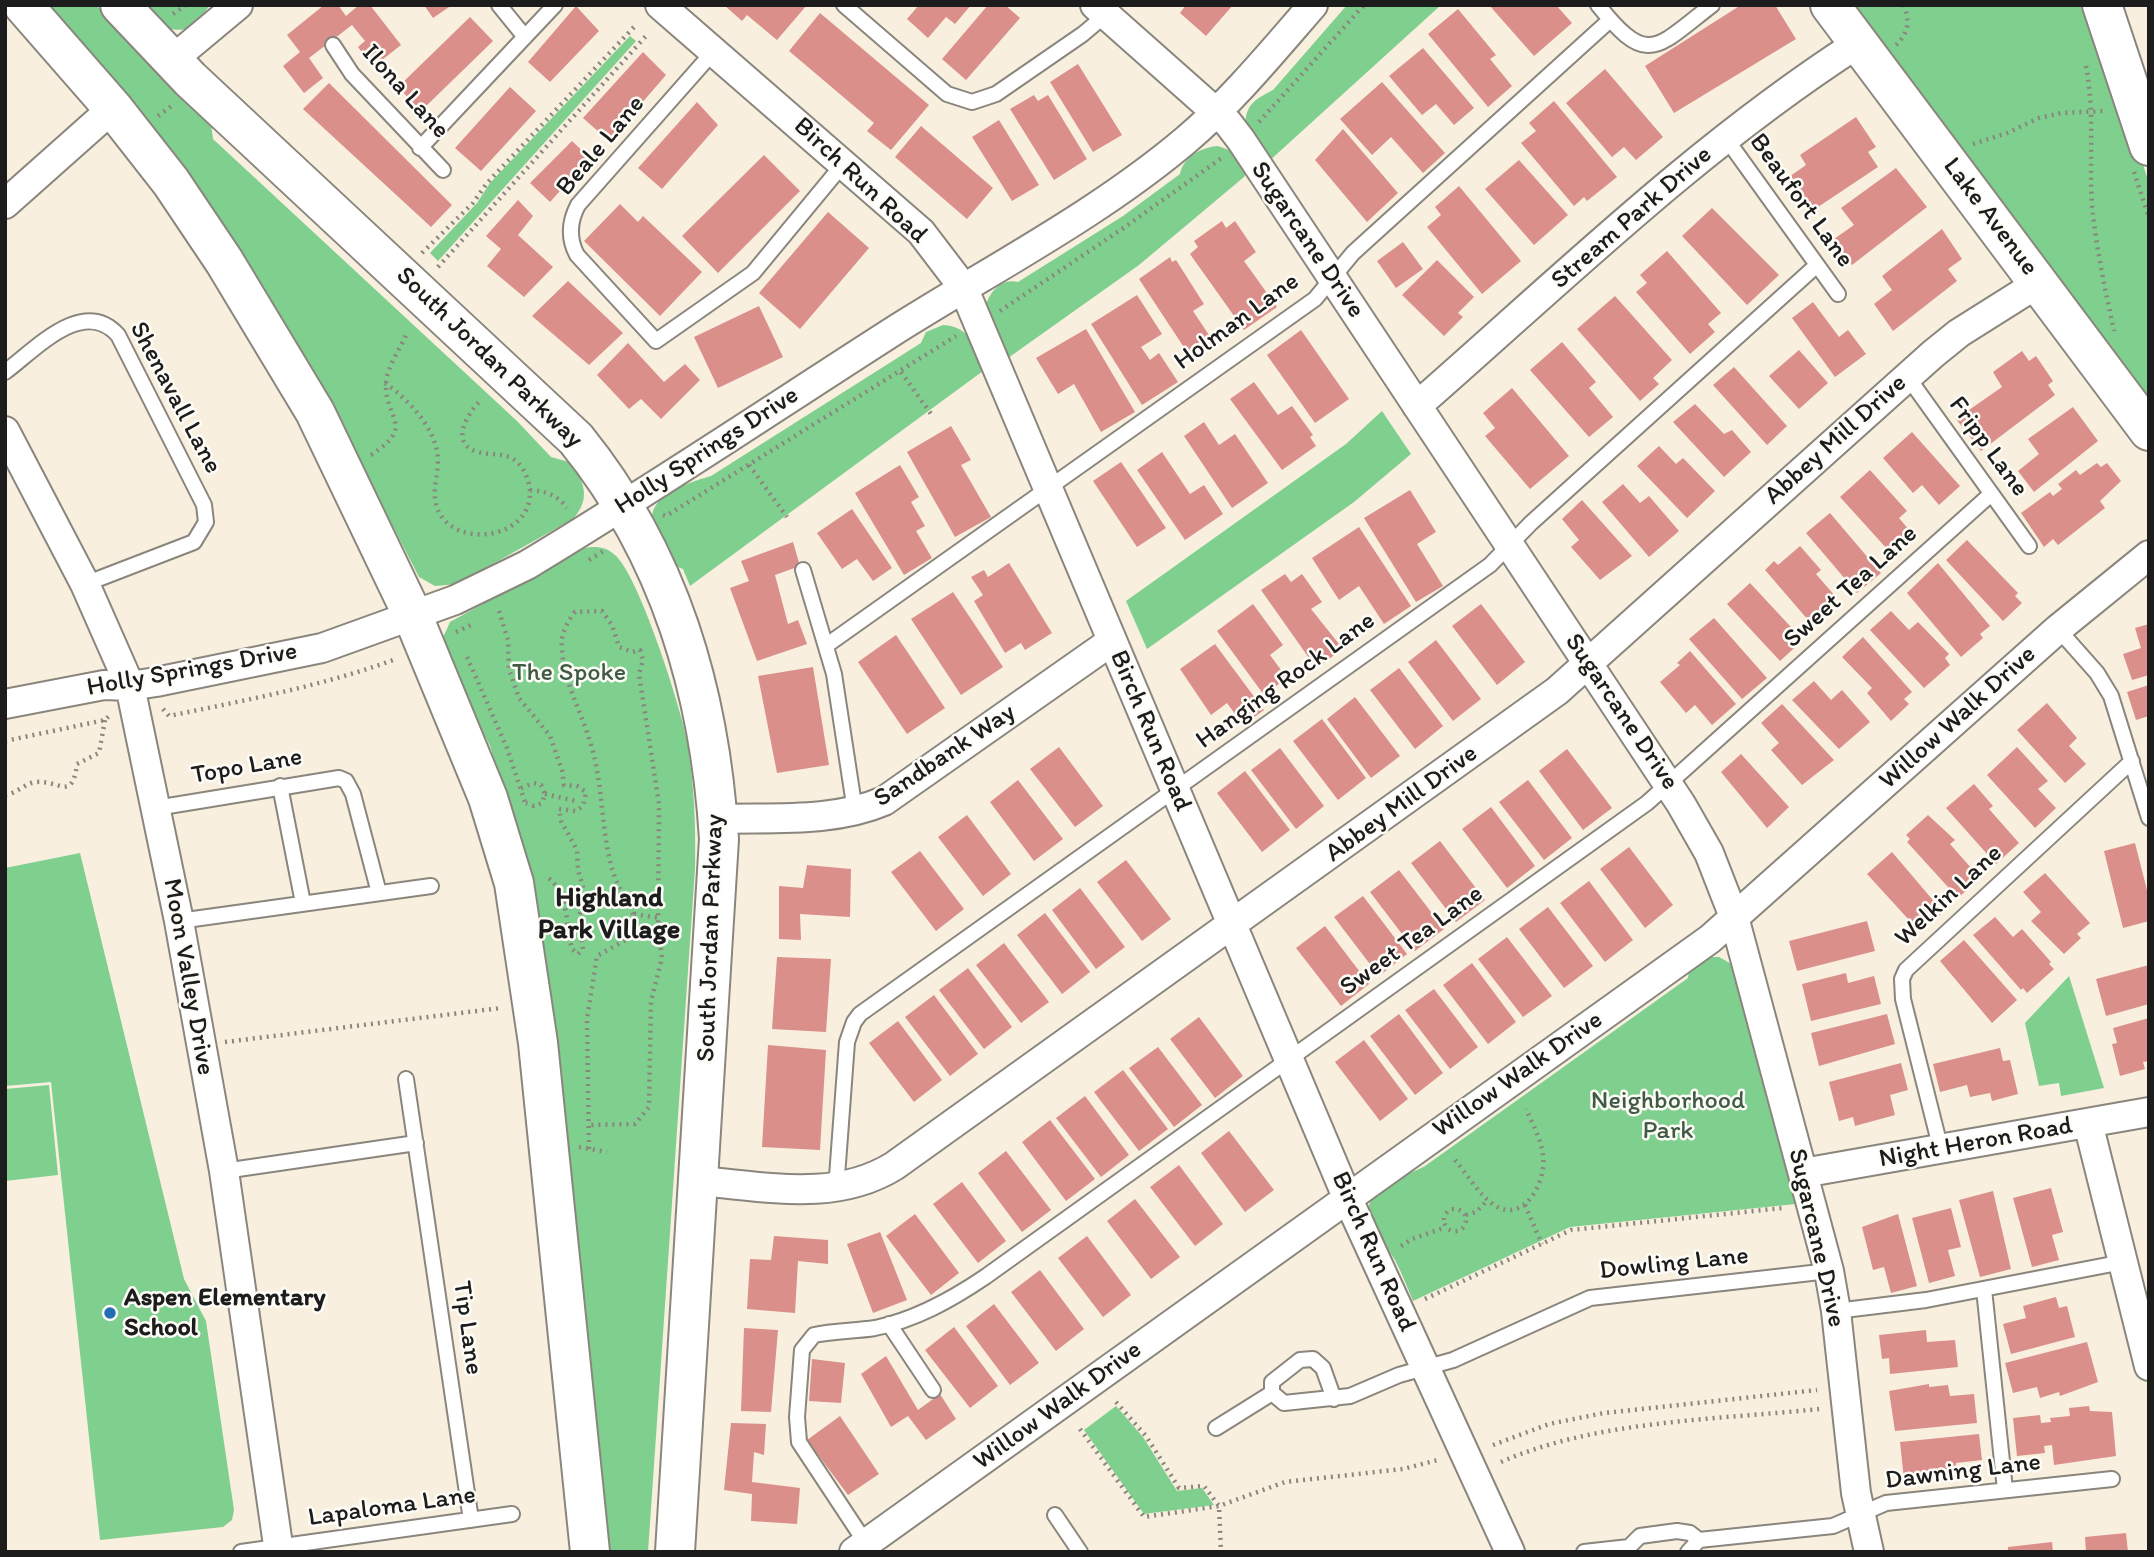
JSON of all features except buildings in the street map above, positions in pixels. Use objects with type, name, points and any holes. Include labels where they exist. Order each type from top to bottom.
[{"type":"street","points":[[23,5],[113,108],[171,182],[224,261],[315,412],[412,614],[488,798],[513,883],[538,1043],[590,1552]]},
{"type":"street","name":"South Jordan Parkway","points":[[120,5],[172,60],[556,417],[595,462],[624,505],[664,583],[689,653],[708,733],[718,819],[718,885],[677,1480],[675,1552]]},
{"type":"street","points":[[172,60],[238,5]]},
{"type":"street","name":"Birch Run Road","points":[[660,5],[921,232],[963,287],[1045,489],[1176,790],[1347,1197],[1510,1552]]},
{"type":"street","name":"Holly Springs Drive","points":[[5,704],[104,685],[130,686],[322,648],[455,600],[527,565],[963,287],[1078,217],[1186,139],[1240,88],[1314,5]]},
{"type":"street","name":"Lake Avenue","points":[[1830,5],[2149,431]]},
{"type":"street","points":[[2102,5],[2149,146]]},
{"type":"street","name":"Sugarcane Drive","points":[[1106,8],[1241,140],[1668,784],[1709,853],[1734,917],[1829,1271],[1836,1311],[1856,1493],[1869,1552]]},
{"type":"street","name":"Stream Park Drive","points":[[1417,405],[1725,137],[1803,79],[1857,44]]},
{"type":"street","points":[[5,204],[113,108]]},
{"type":"street","name":"Abbey Mill Drive","points":[[698,1181],[836,1189],[862,1184],[894,1166],[1557,691],[1907,376],[1959,333],[2040,282]]},
{"type":"street","name":"Moon Valley Drive","points":[[5,431],[85,584],[130,686],[179,921],[223,1171],[279,1550]]},
{"type":"street","name":"Willow Walk Drive","points":[[864,1549],[1347,1197],[1710,939],[2058,629],[2149,555]]},
{"type":"street","name":"Sandbank Way","points":[[718,819],[855,811],[898,792],[1112,641]]},
{"type":"street","name":"Night Heron Road","points":[[1803,1173],[2149,1112]]},
{"type":"street","points":[[2088,1123],[2149,1366]]},
{"type":"lane","points":[[499,5],[525,37]]},
{"type":"lane","points":[[420,148],[555,5]]},
{"type":"lane","points":[[844,5],[947,94],[972,102],[996,94],[1083,34],[1106,8]]},
{"type":"lane","points":[[1598,5],[1629,41],[1643,46],[1662,43],[1712,5]]},
{"type":"lane","name":"Holman Lane","points":[[827,645],[1315,299],[1353,253],[1610,20]]},
{"type":"lane","name":"Ilona Lane","points":[[333,45],[352,74],[443,170]]},
{"type":"lane","name":"Beale Lane","points":[[714,51],[578,205],[573,216],[571,238],[578,255],[656,341],[754,273],[844,163]]},
{"type":"lane","name":"Beaufort Lane","points":[[1725,137],[1838,294]]},
{"type":"lane","name":"Hanging Rock Lane","points":[[836,1189],[847,1042],[854,1022],[1490,565],[1541,514],[1817,265]]},
{"type":"lane","name":"Shenavall Lane","points":[[5,372],[76,322],[93,320],[111,327],[201,497],[206,513],[204,530],[194,542],[85,584]]},
{"type":"lane","name":"Fripp Lane","points":[[1907,376],[2029,546]]},
{"type":"lane","name":"Sweet Tea Lane","points":[[864,1549],[799,1442],[797,1417],[802,1350],[808,1340],[822,1334],[889,1324],[942,1304],[964,1292],[1636,811],[1992,494]]},
{"type":"lane","points":[[803,570],[827,645],[841,708],[855,811]]},
{"type":"lane","points":[[2058,629],[2105,684],[2116,708],[2149,818]]},
{"type":"lane","name":"Welkin Lane","points":[[1941,1150],[1903,999],[1902,979],[1906,970],[2132,761]]},
{"type":"lane","name":"Topo Lane","points":[[156,808],[332,777],[346,781],[353,794],[379,893]]},
{"type":"lane","points":[[280,786],[303,903]]},
{"type":"lane","points":[[179,921],[430,886]]},
{"type":"lane","name":"Tip Lane","points":[[406,1079],[471,1520]]},
{"type":"lane","points":[[223,1171],[415,1143]]},
{"type":"lane","points":[[1836,1311],[1984,1289],[2123,1262]]},
{"type":"lane","name":"Dowling Lane","points":[[1272,1392],[1284,1403],[1350,1396],[1399,1375],[1454,1360],[1590,1298],[1829,1271]]},
{"type":"lane","points":[[1984,1289],[2005,1490]]},
{"type":"lane","points":[[889,1324],[933,1390]]},
{"type":"lane","points":[[1216,1428],[1272,1392],[1275,1377],[1307,1358],[1319,1363],[1334,1399]]},
{"type":"lane","name":"Dawning Lane","points":[[1584,1552],[1631,1549],[1640,1536],[1678,1531],[1690,1533],[1699,1541],[1833,1526],[1886,1503],[2112,1479]]},
{"type":"lane","name":"Lapaloma Lane","points":[[241,1552],[279,1550],[512,1514]]},
{"type":"lane","points":[[1055,1515],[1080,1552]]},
{"type":"lane","points":[[1688,1552],[1699,1541]]},
{"type":"path","points":[[166,5],[174,15],[186,5]]},
{"type":"path","points":[[1895,46],[1907,31],[1908,22],[1903,5]]},
{"type":"path","points":[[422,253],[473,203],[487,183],[634,27]]},
{"type":"path","points":[[438,267],[646,36]]},
{"type":"path","points":[[2084,54],[2092,112],[2092,205],[2106,302],[2117,343]]},
{"type":"path","points":[[149,122],[181,99]]},
{"type":"path","points":[[1969,147],[1982,138],[2007,133],[2039,118],[2061,113],[2113,109]]},
{"type":"path","points":[[371,455],[392,438],[396,421],[385,383],[407,333]]},
{"type":"path","points":[[901,372],[931,414]]},
{"type":"path","points":[[385,383],[415,410],[430,432],[438,457],[436,507],[443,520],[453,528],[477,535],[501,531],[516,522],[527,509],[530,490],[524,470],[513,458],[476,452],[467,446],[462,433],[464,421],[480,401]]},
{"type":"path","points":[[750,465],[787,517]]},
{"type":"path","points":[[530,490],[543,491],[559,498],[567,508]]},
{"type":"path","points":[[499,611],[508,640],[509,669],[519,698],[550,736],[564,785],[577,786],[586,792],[583,806],[576,811],[559,809],[561,821],[577,850],[578,870],[586,897],[579,916],[583,949],[578,954],[572,949],[565,903],[560,891],[543,874]]},
{"type":"path","points":[[589,1149],[587,1019],[597,956],[633,936],[638,923],[611,867],[600,780],[592,746],[568,682],[561,649],[564,627],[575,612],[602,611],[612,625],[619,647],[633,652],[640,650],[643,660],[639,674],[659,804],[659,918],[662,958],[651,1001],[649,1107],[635,1124],[590,1125]]},
{"type":"path","points":[[158,705],[169,716],[364,673],[401,657]]},
{"type":"path","points":[[5,795],[37,782],[62,788],[69,786],[75,780],[77,764],[99,753],[105,720],[110,714]]},
{"type":"path","points":[[5,741],[105,720]]},
{"type":"path","points":[[521,788],[534,783],[541,785],[545,794],[542,803],[534,806],[526,803]]},
{"type":"path","points":[[545,794],[576,801]]},
{"type":"path","points":[[633,914],[659,918]]},
{"type":"path","points":[[554,936],[568,934]]},
{"type":"path","points":[[217,1044],[506,1007]]},
{"type":"path","points":[[1455,1160],[1488,1200],[1503,1209],[1525,1205],[1535,1194],[1544,1157],[1527,1109]]},
{"type":"path","points":[[575,1146],[607,1152]]},
{"type":"path","points":[[1466,1215],[1476,1212],[1488,1200]]},
{"type":"path","points":[[1525,1205],[1542,1244]]},
{"type":"path","points":[[1425,1299],[1571,1230],[1783,1208]]},
{"type":"path","points":[[1452,1209],[1463,1211],[1467,1221],[1461,1230],[1450,1231],[1446,1227],[1444,1216],[1452,1209]]},
{"type":"path","points":[[1401,1247],[1412,1239],[1446,1227]]},
{"type":"path","points":[[1493,1445],[1549,1424],[1593,1415],[1817,1390]]},
{"type":"path","points":[[1116,1402],[1146,1436],[1179,1488],[1204,1486],[1219,1506],[1221,1552]]},
{"type":"path","points":[[1501,1462],[1545,1445],[1587,1434],[1819,1409]]},
{"type":"path","points":[[1080,1429],[1144,1517],[1219,1506],[1284,1482],[1403,1469],[1438,1460]]},
{"type":"green space","points":[[36,5],[96,5],[211,124],[213,139],[517,421],[551,457],[569,462],[579,476],[584,490],[579,512],[573,519],[457,584],[435,586],[419,577],[341,426]]},
{"type":"green space","points":[[137,5],[210,5],[194,27],[177,30],[163,26]]},
{"type":"green space","points":[[1347,5],[1441,5],[1268,162],[1245,126],[1249,108],[1256,100],[1273,90]]},
{"type":"green space","points":[[1842,5],[2091,5],[2149,183],[2149,422]]},
{"type":"green space","points":[[630,36],[636,41],[438,261],[430,253],[477,203],[490,183]]},
{"type":"green space","points":[[1218,146],[1234,152],[1248,169],[1244,177],[1139,265],[1008,358],[985,309],[996,288],[1006,282],[1018,282],[1123,216],[1180,174],[1185,163],[1194,154]]},
{"type":"green space","points":[[943,325],[966,334],[983,371],[690,586],[683,569],[673,565],[654,530],[652,515],[663,498],[682,486],[711,476],[921,343],[926,332]]},
{"type":"green space","points":[[1382,411],[1411,454],[1354,502],[1147,649],[1126,601],[1346,444]]},
{"type":"green space","name":"The Spoke","points":[[585,548],[601,548],[615,555],[635,588],[683,723],[694,804],[695,869],[648,1552],[604,1552],[521,840],[490,746],[445,657],[441,642],[450,622]]},
{"type":"green space","points":[[80,853],[184,1279],[206,1321],[234,1510],[232,1520],[223,1527],[100,1540],[51,1082],[5,1086],[5,868]]},
{"type":"green space","name":"Neighborhood Park","points":[[1709,957],[1719,957],[1735,966],[1796,1204],[1570,1227],[1413,1301],[1395,1260],[1370,1223],[1369,1206],[1378,1191],[1425,1166],[1688,978],[1689,970]]},
{"type":"green space","points":[[2069,976],[2104,1088],[2061,1096],[2059,1083],[2039,1086],[2025,1023]]},
{"type":"green space","points":[[49,1085],[58,1175],[5,1181],[5,1089]]},
{"type":"green space","points":[[1116,1406],[1143,1437],[1177,1491],[1202,1488],[1214,1505],[1144,1514],[1084,1430]]},
{"type":"place","name":"Aspen Elementary School","points":[[110,1313]]},
{"type":"district","name":"Highland Park Village","points":[[609,915]]}]
